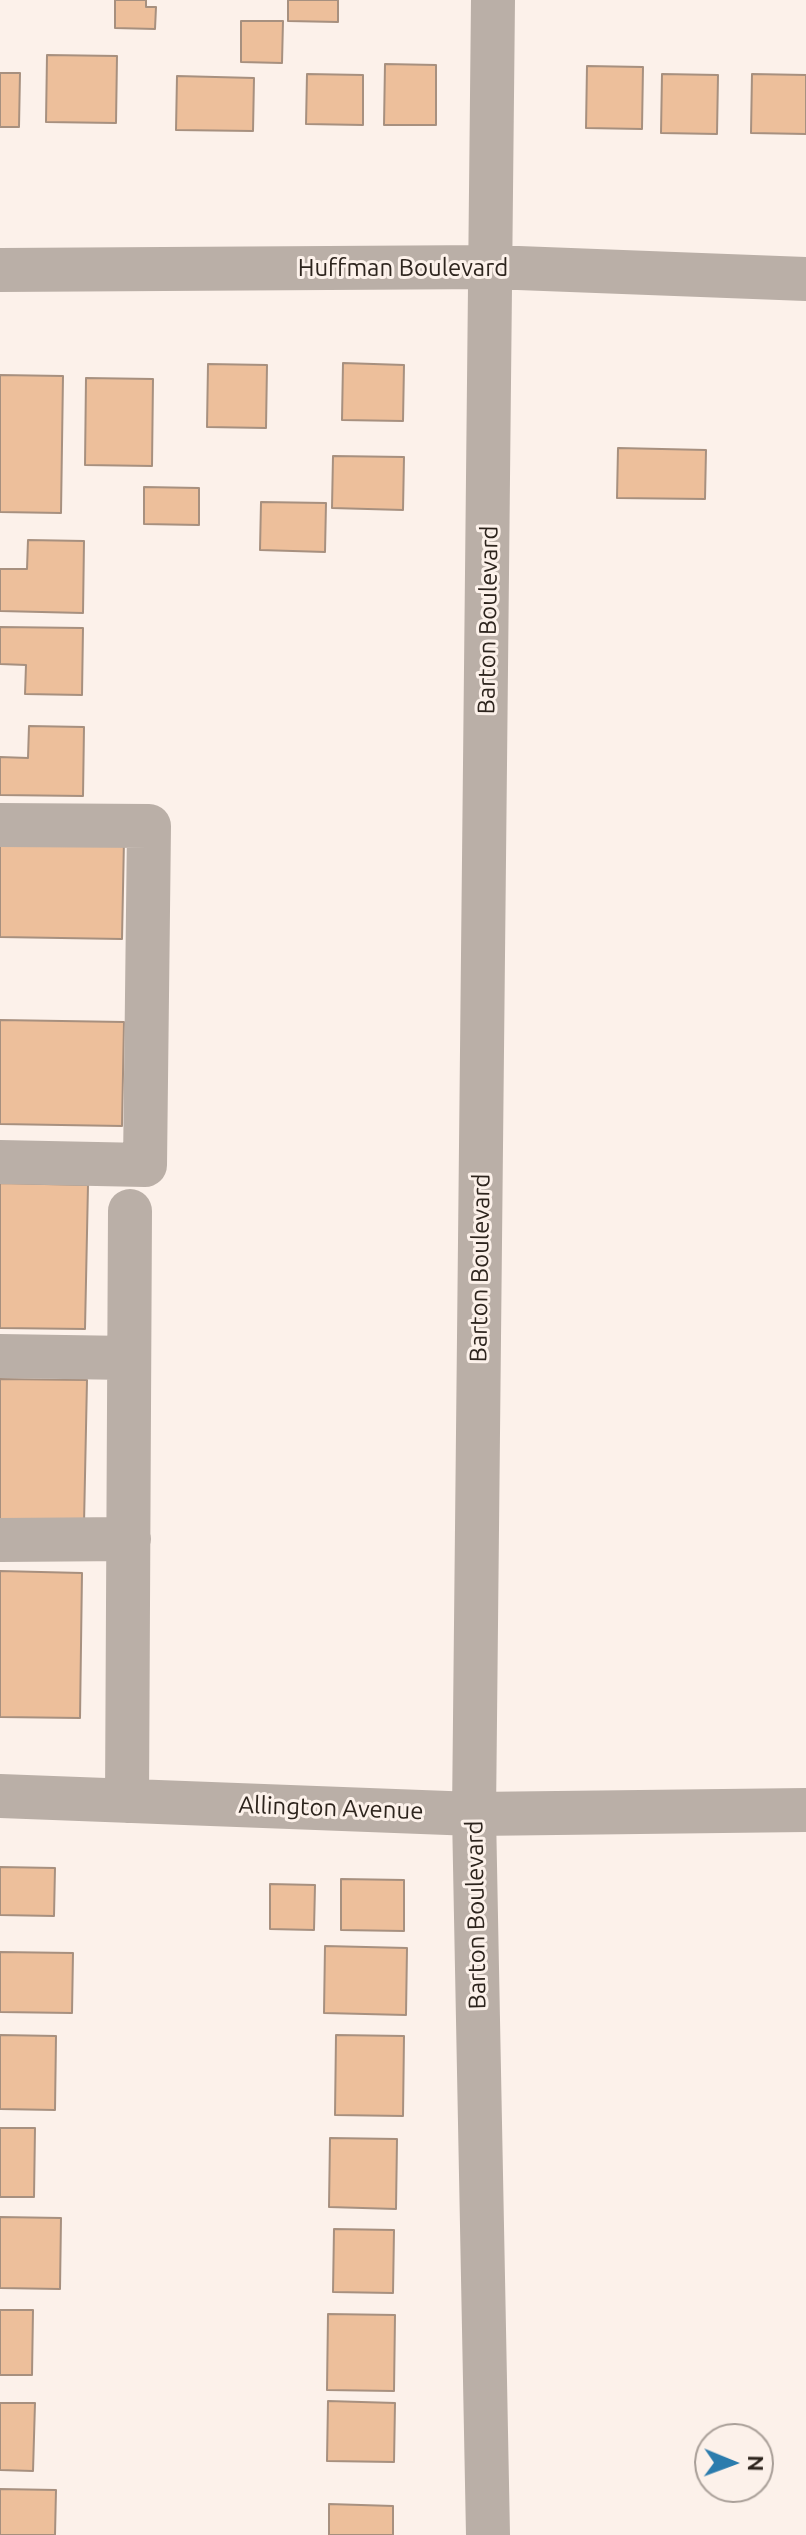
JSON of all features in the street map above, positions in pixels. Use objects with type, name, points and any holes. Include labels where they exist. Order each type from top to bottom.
[{"type":"street","name":"Barton Boulevard","points":[[488,2535],[474,1814],[493,0]]},
{"type":"street","name":"Huffman Boulevard","points":[[0,270],[492,267],[806,279]]},
{"type":"street","points":[[0,825],[149,826],[145,1165],[0,1162]]},
{"type":"street","points":[[127,1801],[130,1211]]},
{"type":"street","points":[[0,1356],[129,1358]]},
{"type":"street","points":[[0,1540],[129,1539]]},
{"type":"street","name":"Allington Avenue","points":[[0,1796],[474,1814],[806,1810]]},
{"type":"building","points":[[115,0],[146,0],[146,7],[156,7],[155,29],[115,28]]},
{"type":"building","points":[[288,0],[338,0],[338,22],[288,21]]},
{"type":"building","points":[[241,21],[283,21],[282,63],[241,62]]},
{"type":"building","points":[[47,55],[117,56],[116,123],[46,122]]},
{"type":"building","points":[[385,64],[436,65],[436,125],[384,125]]},
{"type":"building","points":[[587,66],[643,67],[642,129],[586,128]]},
{"type":"building","points":[[0,73],[20,73],[19,127],[0,127]]},
{"type":"building","points":[[307,74],[363,75],[363,125],[306,124]]},
{"type":"building","points":[[662,74],[718,75],[717,134],[661,133]]},
{"type":"building","points":[[752,74],[806,75],[806,134],[751,133]]},
{"type":"building","points":[[177,76],[254,78],[253,131],[176,130]]},
{"type":"building","points":[[343,363],[404,365],[403,421],[342,420]]},
{"type":"building","points":[[208,364],[267,365],[266,428],[207,427]]},
{"type":"building","points":[[0,375],[63,376],[61,513],[0,512]]},
{"type":"building","points":[[86,378],[153,379],[152,466],[85,465]]},
{"type":"building","points":[[618,448],[706,450],[705,499],[617,498]]},
{"type":"building","points":[[333,456],[404,457],[403,510],[332,508]]},
{"type":"building","points":[[144,487],[199,488],[199,525],[144,524]]},
{"type":"building","points":[[261,502],[326,503],[325,552],[260,550]]},
{"type":"building","points":[[28,540],[84,541],[83,613],[0,611],[0,569],[27,569]]},
{"type":"building","points":[[0,627],[83,628],[82,695],[25,694],[26,665],[0,664]]},
{"type":"building","points":[[29,726],[84,727],[83,796],[0,795],[0,757],[28,758]]},
{"type":"building","points":[[0,837],[124,839],[122,939],[0,937]]},
{"type":"building","points":[[0,1020],[124,1022],[122,1126],[0,1124]]},
{"type":"building","points":[[0,1183],[88,1185],[85,1329],[0,1328]]},
{"type":"building","points":[[0,1379],[87,1380],[84,1524],[0,1523]]},
{"type":"building","points":[[0,1571],[82,1573],[80,1718],[0,1717]]},
{"type":"building","points":[[0,1867],[55,1868],[54,1916],[0,1915]]},
{"type":"building","points":[[341,1879],[404,1880],[404,1931],[341,1930]]},
{"type":"building","points":[[270,1884],[315,1885],[314,1930],[270,1929]]},
{"type":"building","points":[[325,1946],[407,1948],[406,2015],[324,2013]]},
{"type":"building","points":[[0,1952],[73,1953],[72,2013],[0,2012]]},
{"type":"building","points":[[0,2035],[56,2036],[55,2110],[0,2109]]},
{"type":"building","points":[[336,2035],[404,2036],[403,2116],[335,2115]]},
{"type":"building","points":[[0,2128],[35,2128],[34,2197],[0,2197]]},
{"type":"building","points":[[330,2138],[397,2139],[396,2209],[329,2207]]},
{"type":"building","points":[[0,2217],[61,2218],[60,2289],[0,2288]]},
{"type":"building","points":[[334,2229],[394,2230],[393,2293],[333,2292]]},
{"type":"building","points":[[0,2310],[33,2310],[32,2375],[0,2375]]},
{"type":"building","points":[[328,2314],[395,2315],[394,2391],[327,2390]]},
{"type":"building","points":[[328,2401],[395,2403],[394,2462],[327,2461]]},
{"type":"building","points":[[0,2403],[35,2403],[33,2471],[0,2470]]},
{"type":"building","points":[[0,2489],[56,2490],[55,2535],[0,2535]]},
{"type":"building","points":[[329,2504],[393,2506],[393,2535],[329,2535]]}]
